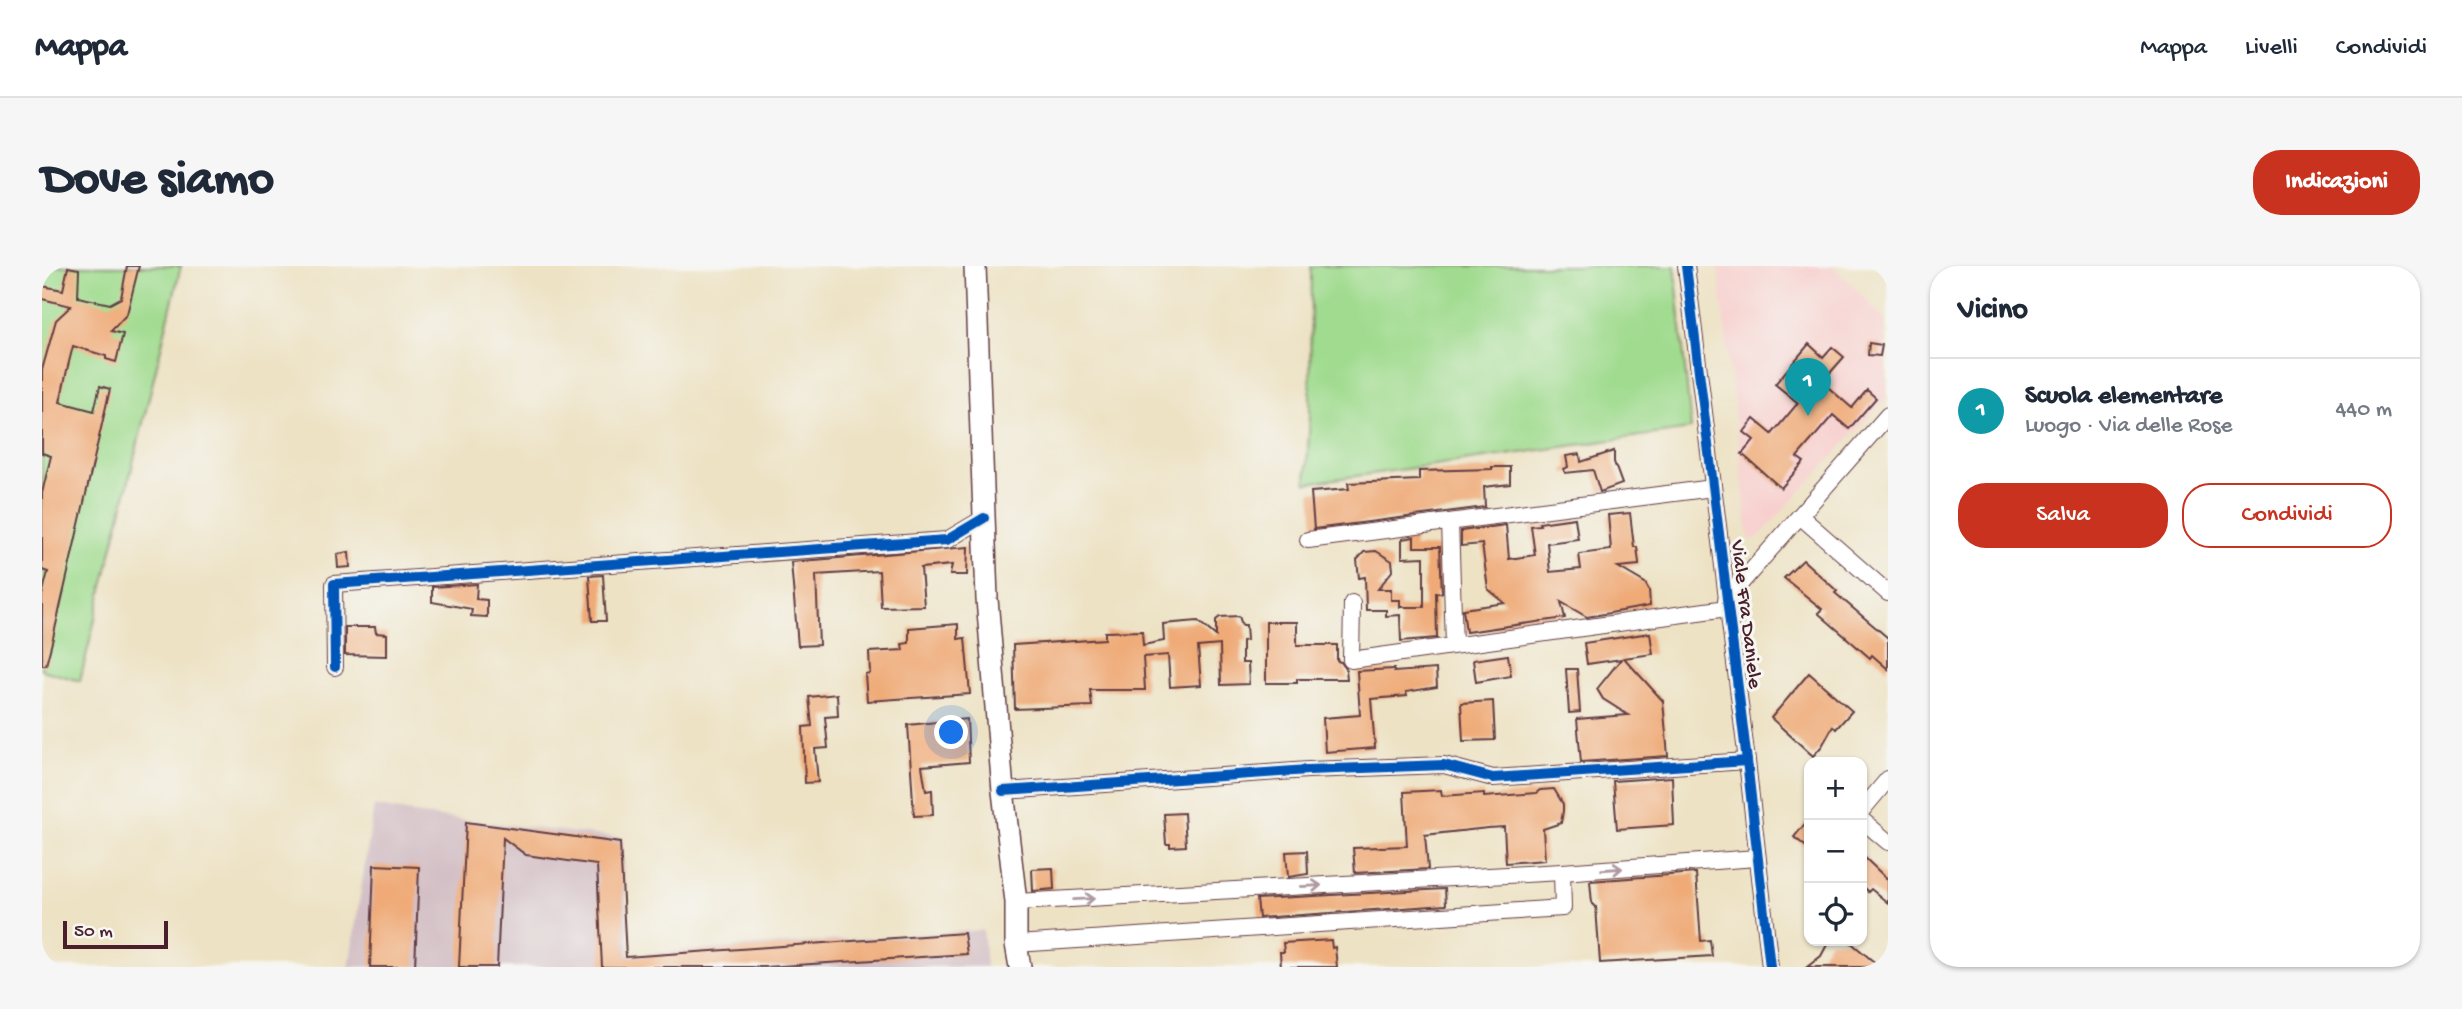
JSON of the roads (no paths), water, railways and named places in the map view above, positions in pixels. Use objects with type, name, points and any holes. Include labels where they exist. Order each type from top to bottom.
[{"type":"street","points":[[975,266],[987,599],[1020,967]]},
{"type":"street","name":"Viale Fra Daniele","points":[[1685,266],[1770,967]]},
{"type":"street","points":[[1352,603],[1351,660],[1726,598],[1888,415]]},
{"type":"street","points":[[1308,540],[1713,488]]},
{"type":"street","points":[[1800,516],[1888,593]]},
{"type":"street","points":[[335,667],[334,584],[947,540],[984,518]]},
{"type":"street","points":[[1450,522],[1454,645]]},
{"type":"street","points":[[1722,568],[1742,581]]},
{"type":"street","points":[[1003,791],[1308,770],[1444,765],[1493,778],[1747,761]]},
{"type":"street","points":[[1867,804],[1888,779]]},
{"type":"street","points":[[1867,824],[1888,842]]},
{"type":"street","points":[[1016,902],[1563,872],[1758,858]]},
{"type":"street","points":[[1016,944],[1563,908],[1563,872]]},
{"type":"place","name":"Scuola elementare","points":[[1808,416]]}]
